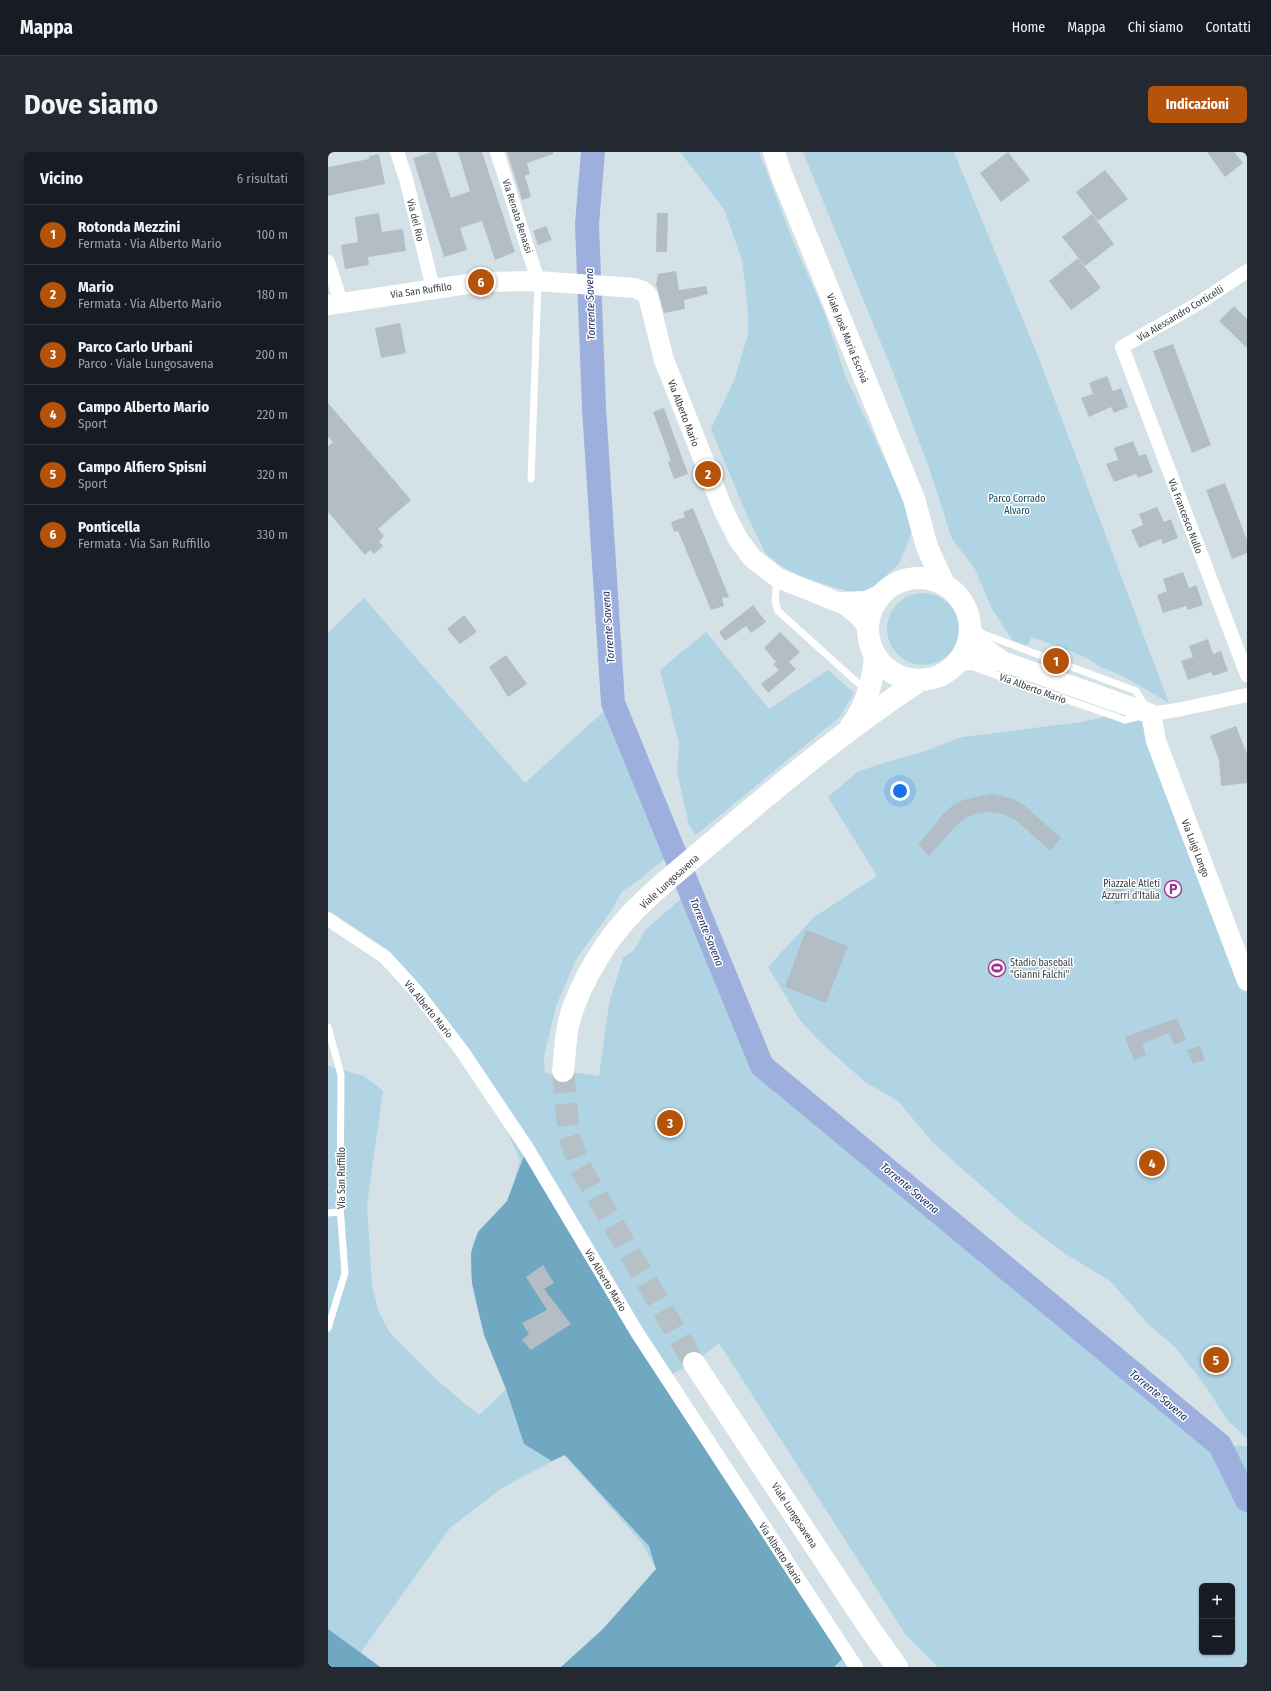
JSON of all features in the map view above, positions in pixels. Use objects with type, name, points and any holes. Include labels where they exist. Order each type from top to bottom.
[{"type":"main road","name":"Viale Josè Maria Escrivà","points":[[774,152],[782,176],[914,499],[931,558],[944,584]]},
{"type":"main road","name":"Viale Josè Maria Escrivà","points":[[906,579],[917,556],[921,525]]},
{"type":"main road","points":[[919,577],[932,579],[944,584],[955,592],[963,602],[969,615],[969,640],[959,661],[942,675],[921,680],[908,679],[896,674],[885,667],[875,656],[869,639],[868,628],[870,616],[882,594],[893,585],[906,579],[919,577]]},
{"type":"main road","name":"Viale Lungosavena","points":[[842,738],[856,719],[865,703],[873,680],[875,656]]},
{"type":"main road","name":"Viale Lungosavena","points":[[563,1071],[568,1025],[583,984],[610,939],[632,914],[659,888],[757,804],[894,697],[921,680]]},
{"type":"main road","name":"Viale Lungosavena","points":[[694,1363],[868,1626],[897,1667]]},
{"type":"street","name":"Via del Rio","points":[[397,152],[406,179],[433,288]]},
{"type":"street","name":"Via Renato Benassi","points":[[497,152],[538,281]]},
{"type":"street","points":[[328,262],[334,304]]},
{"type":"street","name":"Via Alessandro Corticelli","points":[[1126,358],[1122,347],[1199,304],[1228,284],[1246,274]]},
{"type":"street","name":"Via San Ruffillo","points":[[334,304],[481,282],[538,281]]},
{"type":"street","name":"Via Alberto Mario","points":[[538,281],[634,288],[643,291],[648,296],[664,360],[723,509],[738,539],[752,558],[778,578],[839,602],[852,610],[868,628]]},
{"type":"street","name":"Via Francesco Nullo","points":[[1126,358],[1247,675]]},
{"type":"street","name":"Via Alberto Mario","points":[[839,602],[866,601],[882,594]]},
{"type":"street","name":"Via Alberto Mario","points":[[970,629],[984,648],[1004,662]]},
{"type":"street","name":"Via Alberto Mario","points":[[959,661],[978,659],[1004,662],[1151,714],[1247,695]]},
{"type":"street","name":"Via Luigi Longo","points":[[1151,714],[1156,741],[1247,981]]},
{"type":"street","name":"Via Alberto Mario","points":[[328,919],[385,957],[416,991],[462,1051],[527,1148],[638,1334],[856,1667]]},
{"type":"lane","points":[[531,479],[538,281]]},
{"type":"lane","points":[[778,578],[775,592],[776,607],[778,611],[859,684]]},
{"type":"lane","points":[[970,629],[1136,691],[1151,714]]},
{"type":"lane","name":"Via Alberto Mario","points":[[959,661],[1125,720],[1151,714]]},
{"type":"lane","name":"Via San Ruffillo","points":[[328,1027],[341,1075],[340,1212],[345,1273],[331,1312],[328,1328]]},
{"type":"lane","points":[[328,1213],[340,1212]]},
{"type":"green space","points":[[680,152],[759,152],[793,241],[825,314],[845,375],[907,507],[912,528],[908,543],[899,564],[878,584],[868,590],[853,593],[804,578],[781,566],[765,553],[746,513],[711,429],[735,378],[748,334],[748,311],[742,260],[724,209]]},
{"type":"green space","name":"Parco Corrado Alvaro","points":[[803,152],[954,152],[1040,361],[1169,703],[1123,676],[1098,666],[1094,662],[1078,654],[1032,637],[1027,646],[1012,640],[991,607],[975,569],[952,539],[929,468],[892,370]]},
{"type":"green space","points":[[916,593],[930,593],[937,595],[949,603],[957,615],[959,629],[957,643],[949,655],[937,663],[930,665],[916,665],[909,663],[897,655],[889,643],[887,636],[887,622],[889,615],[897,603],[909,595]]},
{"type":"green space","points":[[364,598],[525,783],[613,703],[673,852],[630,887],[623,890],[611,911],[577,958],[556,1006],[544,1057],[545,1073],[554,1074],[563,1071],[599,1076],[609,1003],[623,958],[634,950],[646,929],[690,891],[762,1066],[1220,1445],[1247,1446],[1247,1667],[938,1667],[906,1635],[719,1343],[694,1363],[666,1377],[839,1662],[847,1654],[862,1667],[561,1667],[603,1629],[656,1569],[642,1543],[564,1455],[502,1488],[449,1529],[361,1652],[380,1667],[328,1667],[328,1066],[364,1076],[383,1091],[367,1205],[372,1284],[378,1310],[390,1333],[439,1382],[479,1415],[506,1389],[484,1333],[478,1310],[473,1288],[471,1267],[472,1248],[478,1232],[507,1201],[520,1160],[491,1095],[416,991],[328,919],[328,633]]},
{"type":"green space","points":[[706,632],[769,709],[828,670],[854,693],[840,717],[696,835],[689,825],[677,772],[679,743],[660,670]]},
{"type":"green space","points":[[1147,708],[1247,971],[1247,1438],[1228,1421],[1202,1381],[1174,1346],[1149,1325],[1110,1281],[1064,1253],[1018,1218],[934,1144],[898,1101],[865,1082],[819,1041],[800,1020],[768,967],[814,917],[877,876],[828,797],[857,772],[923,752],[962,737],[1081,722]]},
{"type":"shaded area","points":[[526,1151],[847,1654],[834,1667],[561,1667],[603,1629],[656,1569],[649,1546],[565,1455],[552,1461],[524,1444],[506,1389],[484,1335],[472,1283],[471,1253],[478,1232],[507,1201]]},
{"type":"shaded area","points":[[328,1629],[380,1667],[328,1667]]},
{"type":"building","points":[[436,152],[451,198],[470,191],[458,152],[482,152],[515,252],[495,260],[482,221],[460,228],[467,250],[444,257],[413,158]]},
{"type":"building","points":[[507,152],[553,152],[553,154],[527,163],[530,174],[525,176],[531,197],[522,200]]},
{"type":"building","points":[[1008,152],[1030,180],[1001,202],[980,173]]},
{"type":"building","points":[[1207,152],[1234,152],[1243,163],[1225,177]]},
{"type":"building","points":[[379,154],[385,184],[328,196],[328,167],[369,159],[369,156]]},
{"type":"building","points":[[1105,170],[1128,199],[1098,221],[1076,192]]},
{"type":"building","points":[[379,213],[382,232],[403,229],[406,251],[368,257],[369,265],[345,269],[341,245],[358,242],[355,217]]},
{"type":"building","points":[[657,213],[668,213],[667,252],[656,252]]},
{"type":"building","points":[[1092,214],[1114,244],[1085,266],[1062,237]]},
{"type":"building","points":[[546,226],[552,240],[538,245],[533,231]]},
{"type":"building","points":[[1078,258],[1101,288],[1071,310],[1049,281]]},
{"type":"building","points":[[676,271],[679,290],[706,286],[708,294],[684,300],[685,309],[664,313],[656,284],[658,274]]},
{"type":"building","points":[[1234,306],[1247,319],[1247,348],[1219,321]]},
{"type":"building","points":[[400,323],[406,353],[381,358],[375,328]]},
{"type":"building","points":[[1173,344],[1211,445],[1192,453],[1153,351]]},
{"type":"building","points":[[1107,376],[1113,391],[1121,388],[1128,407],[1114,413],[1111,407],[1089,417],[1081,398],[1093,394],[1089,383]]},
{"type":"building","points":[[328,403],[411,500],[378,529],[384,536],[379,542],[383,546],[374,554],[370,550],[365,555],[328,512],[328,446],[333,442],[328,437]]},
{"type":"building","points":[[664,408],[688,474],[674,479],[668,462],[671,461],[653,412]]},
{"type":"building","points":[[1133,441],[1139,456],[1146,454],[1153,472],[1138,478],[1136,474],[1114,482],[1106,464],[1118,460],[1114,448]]},
{"type":"building","points":[[1225,483],[1247,540],[1247,553],[1232,559],[1206,490]]},
{"type":"building","points":[[1157,507],[1164,522],[1171,519],[1178,538],[1163,544],[1161,539],[1139,548],[1131,530],[1143,525],[1139,514]]},
{"type":"building","points":[[693,508],[729,597],[722,598],[724,606],[711,610],[678,531],[674,532],[671,522],[685,517],[683,512]]},
{"type":"building","points":[[1183,572],[1189,588],[1196,585],[1203,605],[1188,610],[1186,606],[1163,613],[1157,595],[1167,591],[1163,579]]},
{"type":"building","points":[[753,605],[766,622],[751,633],[746,626],[725,641],[719,632]]},
{"type":"building","points":[[464,615],[477,632],[460,644],[447,629]]},
{"type":"building","points":[[780,632],[800,652],[789,662],[796,669],[768,693],[761,684],[779,670],[773,664],[776,662],[764,648]]},
{"type":"building","points":[[1208,639],[1213,654],[1221,651],[1228,671],[1213,676],[1211,672],[1188,680],[1181,661],[1193,657],[1189,646]]},
{"type":"building","points":[[506,655],[527,684],[508,697],[489,667]]},
{"type":"building","points":[[1236,726],[1247,754],[1247,783],[1221,786],[1219,760],[1210,736]]},
{"type":"building","points":[[991,794],[1014,799],[1025,806],[1061,838],[1050,851],[1016,820],[1003,814],[990,812],[965,818],[929,856],[918,845],[944,813],[953,805],[963,800]]},
{"type":"building","points":[[1121,887],[1126,900],[1115,905],[1110,891]]},
{"type":"building","points":[[806,930],[848,946],[826,1003],[785,987]]},
{"type":"building","points":[[1177,1018],[1186,1040],[1174,1045],[1169,1033],[1142,1044],[1146,1055],[1134,1060],[1125,1037]]},
{"type":"building","points":[[1200,1046],[1205,1060],[1193,1064],[1187,1050]]},
{"type":"building","points":[[543,1265],[554,1283],[544,1289],[571,1324],[531,1350],[522,1340],[529,1334],[522,1323],[547,1310],[526,1277]]},
{"type":"waterway","name":"Torrente Savena","points":[[593,152],[587,224],[594,408],[613,703],[762,1066],[1220,1445],[1247,1500]]},
{"type":"tunnel","points":[[563,1071],[569,1136],[579,1165],[694,1363]]},
{"type":"place","name":"Ponticella","points":[[481,282]]},
{"type":"place","name":"Mario","points":[[708,474]]},
{"type":"place","name":"Rotonda Mezzini","points":[[1056,661]]},
{"type":"place","name":"Piazzale Atleti Azzurri d'Italia","points":[[1173,889]]},
{"type":"place","name":"Stadio baseball \"Gianni Falchi\"","points":[[997,968]]},
{"type":"place","name":"Parco Carlo Urbani","points":[[670,1123]]},
{"type":"place","name":"Campo Alberto Mario","points":[[1152,1163]]},
{"type":"place","name":"Campo Alfiero Spisni","points":[[1216,1360]]}]
